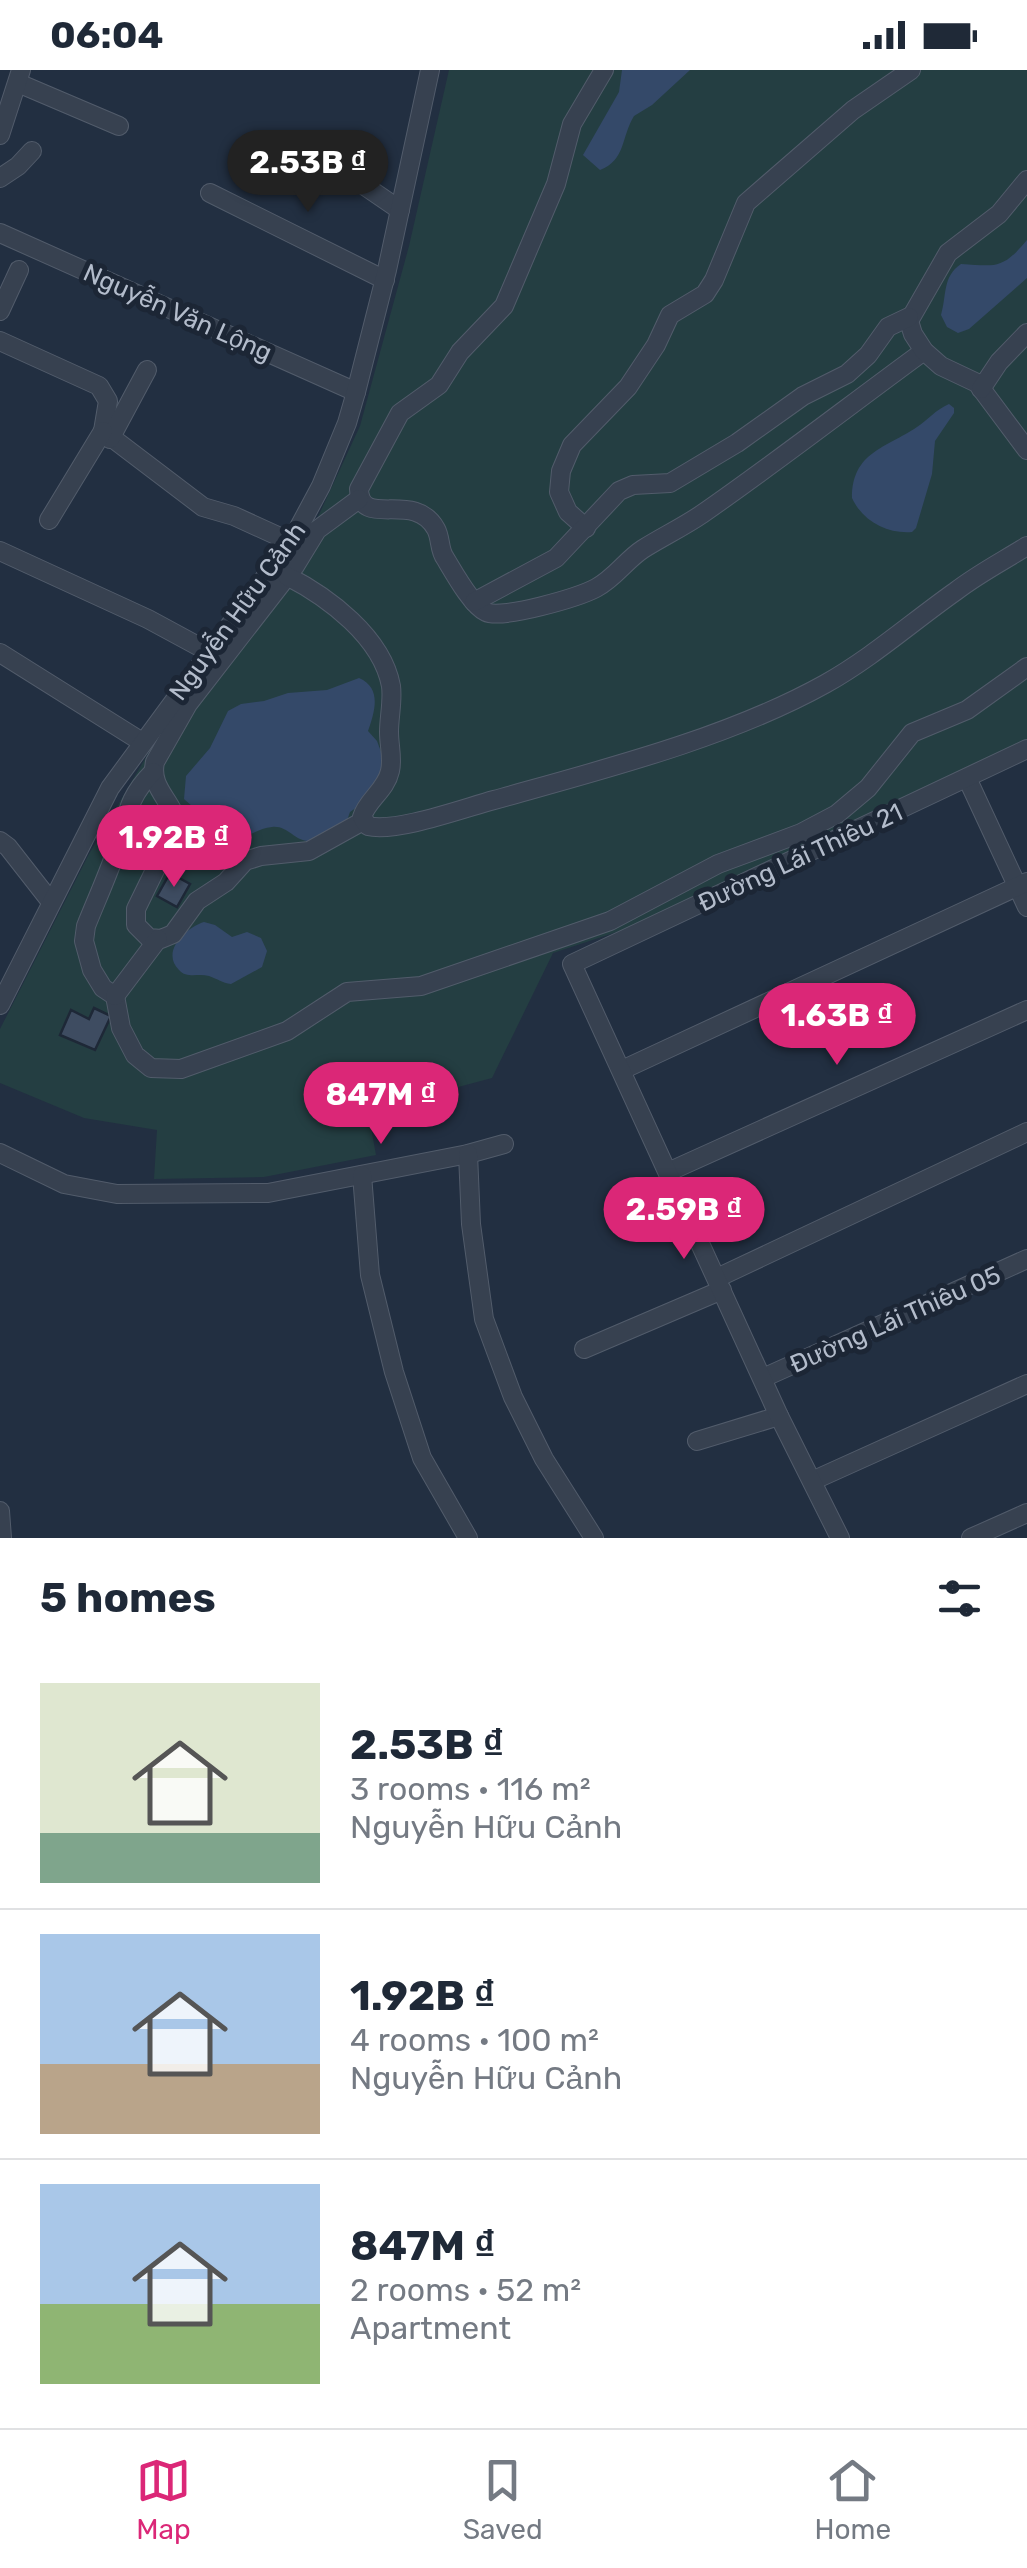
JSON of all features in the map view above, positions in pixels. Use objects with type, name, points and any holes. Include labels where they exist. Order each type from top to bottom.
[{"type":"street","name":"Nguyễn Hữu Cảnh","points":[[0,1005],[102,801],[291,542],[321,486],[348,423],[385,280],[430,70]]},
{"type":"street","points":[[604,70],[572,124],[552,194],[504,306],[460,352],[439,385],[400,412],[360,484],[360,499],[371,509],[404,508],[426,518],[439,536],[443,556],[483,610],[498,614],[595,589],[642,550],[700,515],[924,351]]},
{"type":"street","points":[[586,528],[568,512],[560,492],[561,471],[572,446],[628,386],[656,345],[670,314],[705,294],[746,203],[853,110],[911,70]]},
{"type":"street","points":[[0,136],[20,77],[119,126]]},
{"type":"street","points":[[305,150],[400,210]]},
{"type":"street","points":[[0,178],[32,151]]},
{"type":"street","points":[[474,602],[542,567],[569,548],[619,491],[633,485],[662,485],[677,479],[756,432],[804,396],[847,374],[868,355],[888,327],[909,317],[948,253],[999,214],[1027,180]]},
{"type":"street","points":[[210,194],[385,280]]},
{"type":"street","name":"Nguyễn Văn Lộng","points":[[0,233],[356,392]]},
{"type":"street","points":[[0,311],[18,270]]},
{"type":"street","points":[[909,317],[912,334],[924,351],[941,366],[972,380],[1027,450]]},
{"type":"street","points":[[981,389],[998,362],[1027,333]]},
{"type":"street","points":[[0,341],[99,386],[108,401],[106,435]]},
{"type":"street","points":[[49,520],[147,370]]},
{"type":"street","points":[[106,435],[203,508],[234,516],[291,542]]},
{"type":"street","points":[[158,939],[139,930],[134,914],[176,825],[176,816],[159,791],[153,772],[155,762],[188,704],[324,523],[360,499]]},
{"type":"street","points":[[363,821],[376,828],[403,824],[597,770],[767,712],[849,670],[954,591],[1027,546]]},
{"type":"street","points":[[0,550],[148,618],[209,652]]},
{"type":"street","points":[[287,576],[340,612],[387,670],[392,697],[391,764],[385,784],[364,810],[363,821]]},
{"type":"street","points":[[0,652],[142,742]]},
{"type":"street","points":[[153,772],[127,808],[118,846],[84,933],[95,976],[114,996],[121,1028],[137,1059],[151,1068],[169,1071],[272,1038],[347,992],[420,986],[625,915],[729,859],[819,824],[868,788],[912,734],[967,710],[1027,666]]},
{"type":"street","name":"Đường Lái Thiêu 21","points":[[622,1070],[572,964],[1027,750]]},
{"type":"street","points":[[967,778],[1022,884],[1027,907]]},
{"type":"street","points":[[114,996],[158,939],[173,934],[198,901],[228,880],[246,861],[261,856],[300,854],[363,821]]},
{"type":"street","points":[[0,842],[51,902]]},
{"type":"street","points":[[840,1538],[779,1416],[622,1070],[1022,884]]},
{"type":"street","points":[[668,1172],[1027,1010]]},
{"type":"street","points":[[584,1349],[1027,1132]]},
{"type":"street","points":[[0,1154],[64,1184],[118,1194],[268,1192],[504,1144]]},
{"type":"street","points":[[468,1154],[471,1224],[484,1319],[513,1397],[536,1443],[594,1538]]},
{"type":"street","points":[[362,1175],[370,1275],[394,1372],[422,1458],[461,1535]]},
{"type":"street","name":"Đường Lái Thiêu 05","points":[[762,1378],[1027,1259]]},
{"type":"street","points":[[812,1481],[1027,1384]]},
{"type":"street","points":[[698,1441],[779,1416]]},
{"type":"street","points":[[0,1511],[2,1538]]},
{"type":"street","points":[[971,1538],[1027,1513]]},
{"type":"green space","points":[[449,70],[1027,70],[1027,742],[641,924],[553,953],[492,1078],[368,1111],[376,1155],[264,1177],[154,1179],[157,1130],[84,1118],[0,1083],[0,1029],[89,854],[159,735],[310,534],[360,426],[409,246]]},
{"type":"water","points":[[622,70],[690,70],[634,116],[619,154],[600,170],[583,155],[619,92]]},
{"type":"water","points":[[1027,240],[1027,278],[969,329],[958,333],[947,327],[941,315],[948,281],[955,269],[961,264],[998,264]]},
{"type":"water","points":[[949,404],[954,413],[935,441],[932,474],[916,528],[903,532],[877,525],[852,498],[858,470],[873,453]]},
{"type":"water","points":[[359,678],[374,694],[368,731],[377,741],[386,765],[363,803],[350,812],[345,826],[312,841],[277,827],[227,839],[219,836],[216,812],[193,807],[184,799],[186,776],[210,748],[228,711],[288,693],[327,690]]},
{"type":"water","points":[[204,922],[232,937],[247,932],[261,938],[267,951],[262,967],[231,984],[182,973],[174,963],[174,948],[184,934]]},
{"type":"building","points":[[170,873],[190,884],[177,907],[157,896]]},
{"type":"building","points":[[94,1008],[111,1016],[95,1050],[60,1035],[71,1010],[89,1019]]}]
